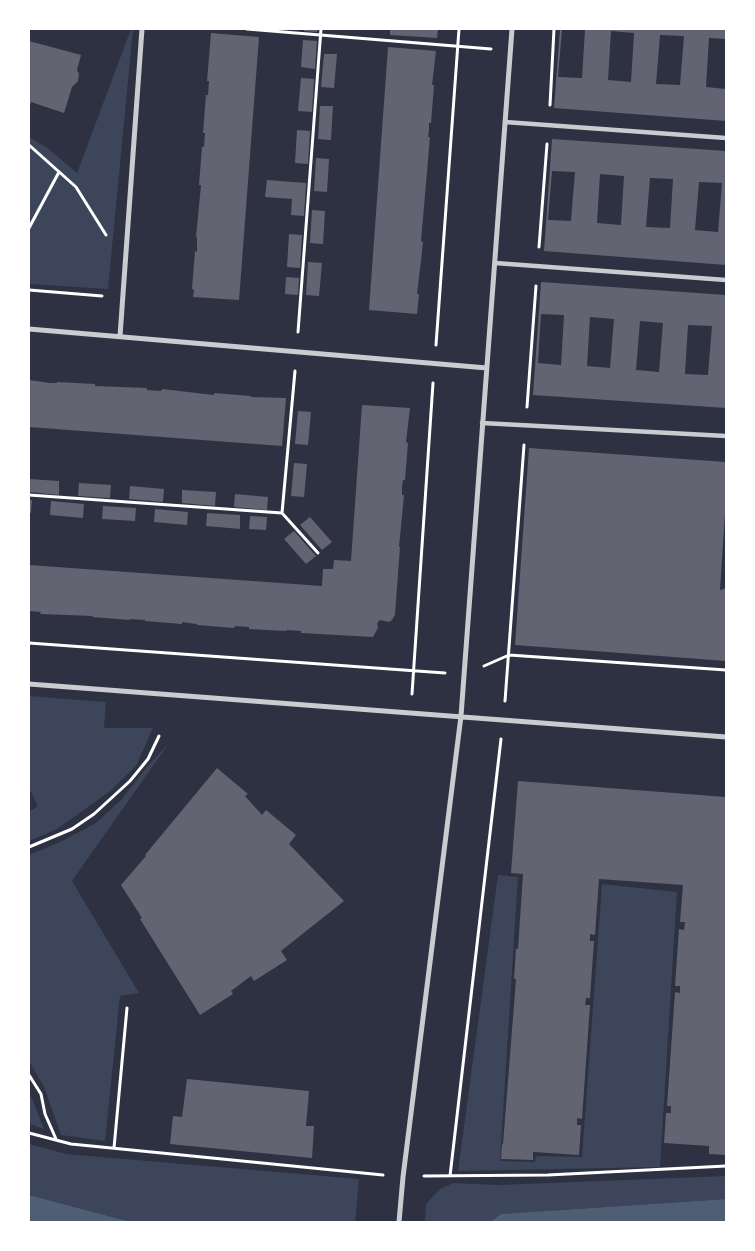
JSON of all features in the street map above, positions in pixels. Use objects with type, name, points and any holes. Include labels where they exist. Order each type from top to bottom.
[{"type":"street","points":[[120,336],[142,29]]},
{"type":"street","points":[[400,1222],[403,1177],[461,716],[512,29]]},
{"type":"street","points":[[505,122],[726,138]]},
{"type":"street","points":[[494,263],[726,280]]},
{"type":"street","points":[[29,329],[486,368]]},
{"type":"street","points":[[482,423],[726,436]]},
{"type":"street","points":[[29,684],[726,737]]},
{"type":"path","points":[[248,29],[510,50]]},
{"type":"path","points":[[282,513],[321,29]]},
{"type":"path","points":[[450,1176],[510,655],[537,266],[549,125],[554,29]]},
{"type":"path","points":[[29,146],[76,187],[108,239]]},
{"type":"path","points":[[29,228],[59,172]]},
{"type":"path","points":[[29,290],[123,298]]},
{"type":"path","points":[[29,495],[282,513],[318,553]]},
{"type":"path","points":[[29,643],[464,674],[510,655],[726,670]]},
{"type":"path","points":[[29,847],[72,829],[94,814],[130,781],[148,759],[159,736]]},
{"type":"path","points":[[114,1148],[127,1008]]},
{"type":"path","points":[[29,1075],[42,1094],[45,1114],[56,1140]]},
{"type":"path","points":[[29,1133],[72,1144],[403,1177],[548,1175],[726,1166]]},
{"type":"shaded area","points":[[131,29],[133,29],[108,289],[29,284],[29,137],[49,149],[77,173]]},
{"type":"shaded area","points":[[29,696],[106,702],[104,728],[153,728],[136,766],[109,792],[57,829],[29,841],[29,812],[38,806],[29,788]]},
{"type":"shaded area","points":[[169,743],[72,881],[139,993],[120,996],[105,1141],[61,1135],[44,1087],[29,1061],[29,855],[60,842],[96,823],[122,799],[146,768]]},
{"type":"shaded area","points":[[498,875],[518,877],[500,1161],[535,1162],[536,1156],[582,1157],[602,884],[677,892],[660,1167],[458,1171]]},
{"type":"shaded area","points":[[29,1093],[33,1101],[44,1129],[29,1124]]},
{"type":"shaded area","points":[[29,1144],[66,1154],[359,1179],[355,1222],[131,1222],[29,1195]]},
{"type":"shaded area","points":[[726,1176],[726,1199],[502,1214],[490,1222],[425,1222],[426,1204],[440,1189],[453,1183],[499,1185]]},
{"type":"shaded area","points":[[29,1195],[131,1222],[29,1222]]},
{"type":"shaded area","points":[[726,1199],[726,1222],[490,1222],[501,1214]]},
{"type":"building","points":[[304,29],[318,29],[317,32],[304,31]]},
{"type":"building","points":[[390,29],[438,29],[437,38],[390,35]]},
{"type":"building","points":[[560,29],[562,29],[558,77],[582,78],[585,29],[726,29],[726,39],[709,38],[706,87],[726,89],[726,121],[554,108]],"holes":[[[611,31],[634,33],[631,82],[608,80]],[[660,35],[684,36],[680,85],[656,84]]]},
{"type":"building","points":[[211,33],[259,37],[239,300],[193,297],[194,290],[192,289],[195,251],[197,252],[196,237],[201,185],[199,185],[202,147],[204,147],[205,133],[203,133],[206,95],[208,95],[209,81],[207,81]]},
{"type":"building","points":[[303,40],[317,41],[315,69],[301,67]]},
{"type":"building","points":[[29,41],[81,55],[77,70],[79,74],[78,81],[72,87],[64,113],[31,102],[31,104],[29,103]]},
{"type":"building","points":[[388,47],[436,51],[432,85],[434,85],[431,123],[429,123],[428,137],[430,137],[417,314],[369,310]]},
{"type":"building","points":[[324,54],[337,54],[334,88],[321,87]]},
{"type":"building","points":[[301,78],[314,79],[312,112],[298,111]]},
{"type":"building","points":[[320,106],[333,106],[331,140],[318,139]]},
{"type":"building","points":[[297,130],[310,131],[308,164],[295,163]]},
{"type":"building","points":[[552,139],[726,151],[726,265],[544,251]],"holes":[[[552,171],[575,172],[571,221],[548,220]],[[600,174],[624,176],[621,225],[597,223]],[[650,178],[673,179],[670,228],[646,227]],[[699,182],[722,183],[718,232],[695,230]]]},
{"type":"building","points":[[316,158],[329,159],[327,192],[314,191]]},
{"type":"building","points":[[267,180],[306,183],[304,216],[291,215],[292,199],[265,197]]},
{"type":"building","points":[[312,210],[325,211],[323,244],[310,243]]},
{"type":"building","points":[[289,234],[302,235],[300,268],[287,267]]},
{"type":"building","points":[[308,262],[322,263],[319,296],[306,295]]},
{"type":"building","points":[[286,277],[299,278],[298,295],[285,294]]},
{"type":"building","points":[[541,282],[726,295],[726,408],[533,395]],"holes":[[[541,314],[564,315],[561,365],[538,363]],[[590,317],[614,319],[610,368],[587,366]],[[640,321],[663,323],[659,372],[636,370]],[[688,325],[712,326],[708,375],[685,374]]]},
{"type":"building","points":[[29,380],[50,383],[147,388],[147,390],[161,391],[162,389],[214,395],[214,393],[286,398],[282,446],[29,427]]},
{"type":"building","points":[[362,405],[410,408],[406,442],[408,443],[405,480],[403,480],[402,487],[402,495],[404,495],[395,615],[389,622],[380,620],[377,623],[378,628],[373,637],[249,629],[249,627],[235,626],[234,628],[182,622],[182,624],[93,616],[40,614],[41,612],[29,611],[29,565],[322,586],[323,569],[333,569],[334,560],[351,561]]},
{"type":"building","points":[[298,411],[311,412],[308,445],[295,444]]},
{"type":"building","points":[[529,448],[726,462],[726,498],[720,590],[726,588],[726,661],[515,645]]},
{"type":"building","points":[[294,463],[307,464],[304,497],[291,496]]},
{"type":"building","points":[[29,479],[59,481],[59,495],[29,492]]},
{"type":"building","points":[[79,483],[111,485],[110,498],[78,496]]},
{"type":"building","points":[[130,486],[164,489],[163,502],[129,499]]},
{"type":"building","points":[[182,490],[216,492],[215,506],[182,503]]},
{"type":"building","points":[[235,494],[268,497],[267,510],[234,507]]},
{"type":"building","points":[[29,500],[32,500],[31,513],[29,513]]},
{"type":"building","points":[[51,501],[84,504],[83,518],[50,515]]},
{"type":"building","points":[[103,506],[136,508],[135,521],[102,519]]},
{"type":"building","points":[[155,509],[188,512],[187,525],[154,522]]},
{"type":"building","points":[[207,513],[240,515],[240,529],[206,526]]},
{"type":"building","points":[[250,516],[267,517],[266,530],[249,529]]},
{"type":"building","points":[[310,517],[332,542],[322,550],[300,525]]},
{"type":"building","points":[[294,531],[316,556],[306,564],[284,539]]},
{"type":"building","points":[[217,768],[248,794],[245,796],[262,815],[266,810],[296,835],[289,844],[344,901],[281,951],[287,960],[254,981],[251,976],[231,991],[233,994],[200,1015],[121,885]]},
{"type":"building","points":[[518,781],[726,797],[726,1155],[709,1154],[709,1146],[664,1143],[666,1113],[671,1113],[671,1106],[667,1106],[675,992],[680,993],[680,986],[675,986],[679,929],[684,930],[685,922],[680,922],[683,885],[599,879],[595,935],[590,934],[590,941],[594,941],[590,998],[586,998],[585,1005],[590,1005],[582,1119],[577,1118],[577,1125],[581,1125],[579,1155],[533,1152],[533,1160],[501,1159],[523,874],[511,873]]},
{"type":"building","points":[[187,1079],[309,1091],[306,1126],[314,1126],[312,1158],[170,1144],[173,1116],[182,1117]]}]
